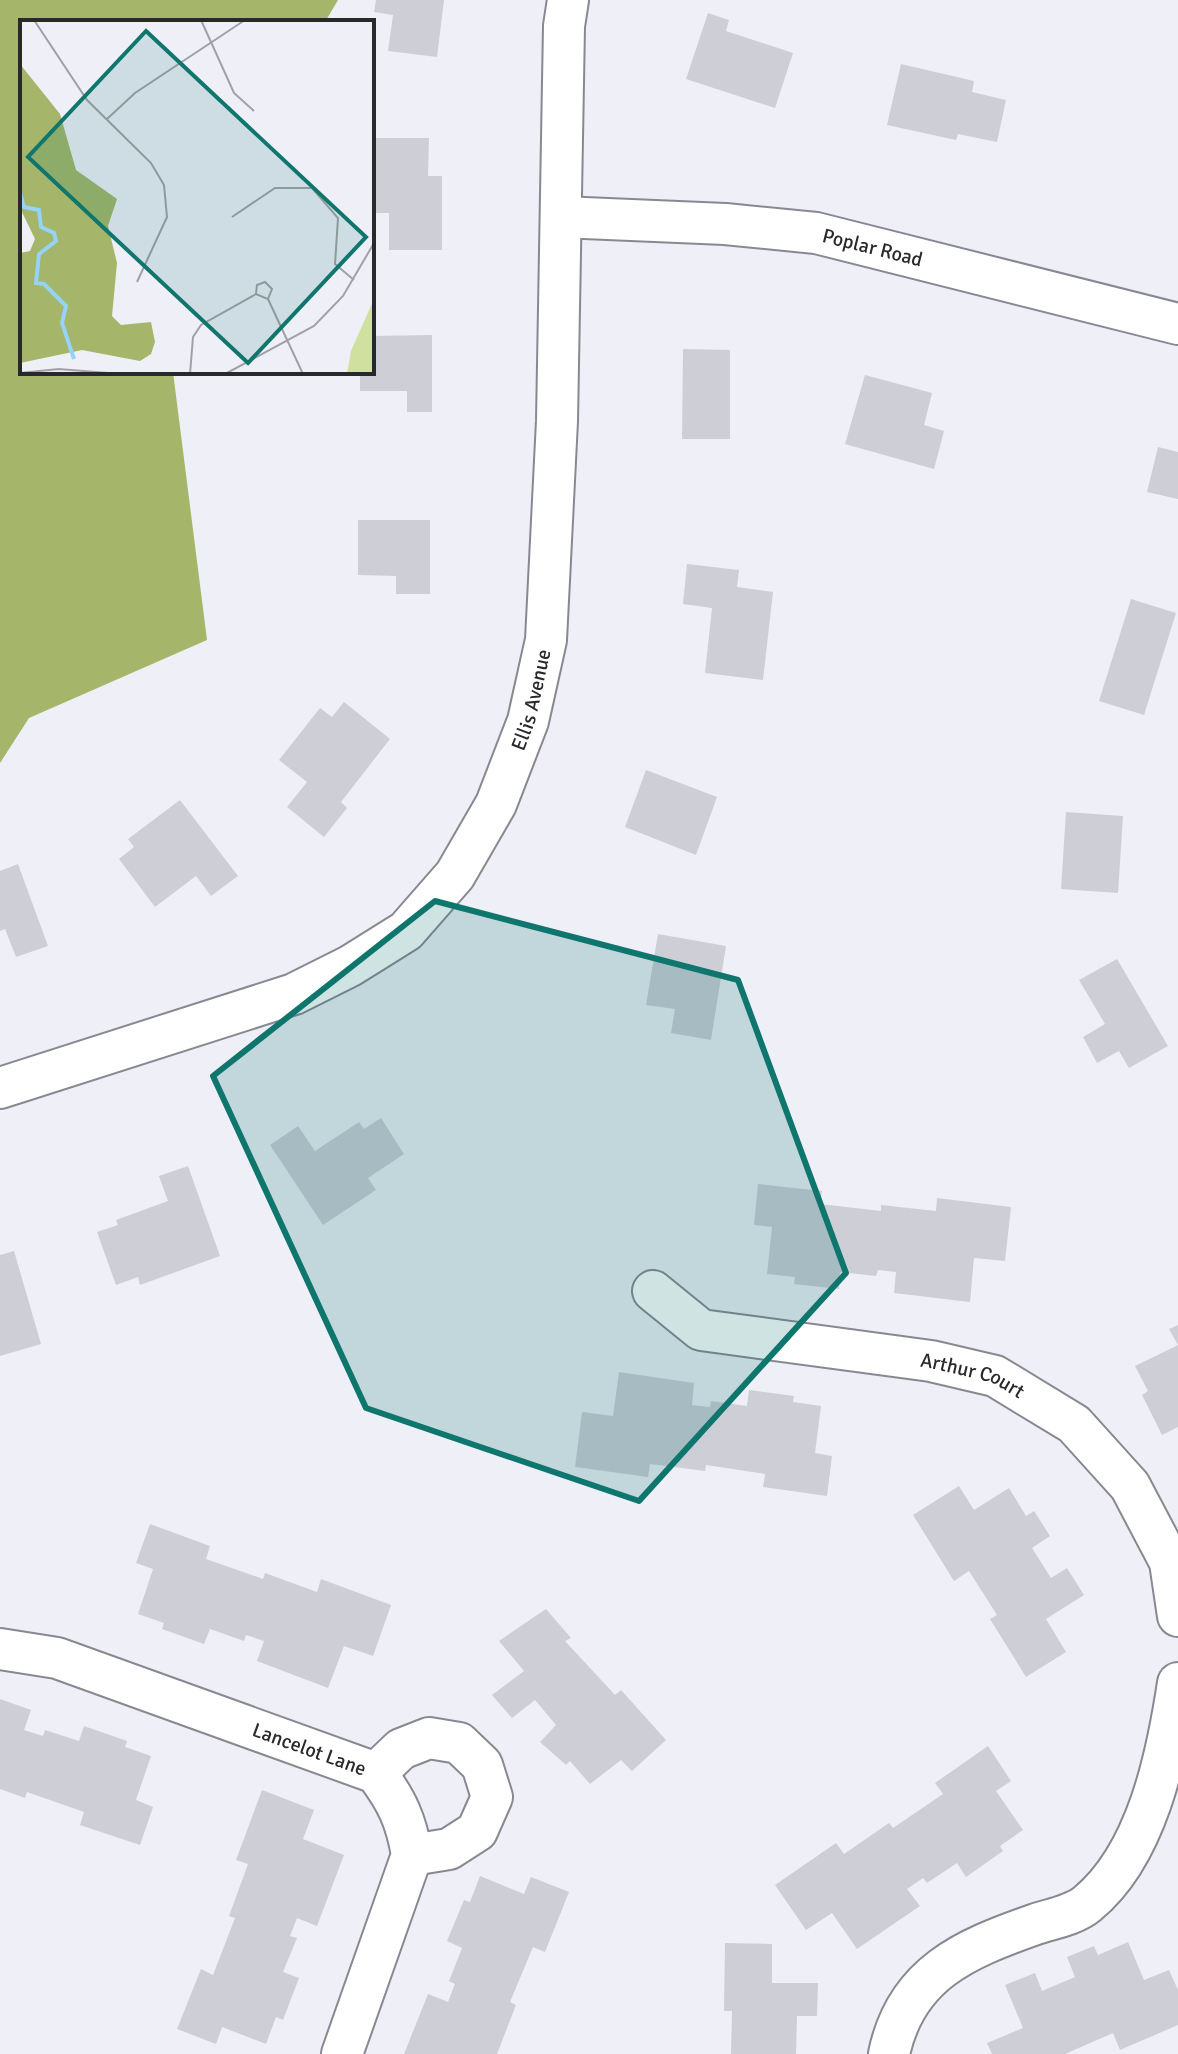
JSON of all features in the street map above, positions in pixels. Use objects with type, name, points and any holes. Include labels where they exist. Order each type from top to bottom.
[{"type":"street","name":"Ellis Avenue","points":[[0,1088],[294,994],[350,966],[406,931],[455,875],[496,804],[528,721],[546,640],[557,421],[564,26],[568,0]]},
{"type":"street","name":"Poplar Road","points":[[561,217],[725,224],[816,233],[1178,324]]},
{"type":"street","name":"Arthur Court","points":[[653,1291],[701,1330],[931,1361],[995,1376],[1074,1424],[1130,1486],[1170,1562],[1178,1616]]},
{"type":"street","name":"Lancelot Lane","points":[[0,1649],[57,1658],[376,1773],[396,1801],[408,1830],[412,1855]]},
{"type":"street","points":[[889,2054],[894,2028],[927,1979],[966,1951],[1085,1906],[1120,1870],[1141,1828],[1170,1737],[1178,1683]]},
{"type":"street","points":[[342,2054],[412,1855],[449,1849],[477,1831],[492,1797],[482,1765],[459,1743],[429,1738],[401,1749],[376,1773]]},
{"type":"highlighted area","points":[[435,901],[738,980],[846,1273],[639,1501],[366,1408],[213,1076]]},
{"type":"green space","points":[[0,0],[338,0],[326,20],[20,20],[20,374],[173,374],[207,640],[29,718],[0,763]]},
{"type":"building","points":[[376,0],[444,0],[437,57],[388,51],[393,15],[374,12]]},
{"type":"building","points":[[708,13],[729,20],[726,31],[793,53],[775,108],[686,79]]},
{"type":"building","points":[[901,64],[974,81],[972,92],[1006,100],[997,142],[958,134],[956,140],[887,125]]},
{"type":"building","points":[[374,138],[429,138],[428,176],[442,176],[442,250],[389,250],[389,213],[374,213]]},
{"type":"building","points":[[432,335],[432,412],[407,412],[407,391],[360,391],[360,374],[374,374],[374,336]]},
{"type":"building","points":[[683,349],[730,350],[730,439],[682,439]]},
{"type":"building","points":[[865,375],[932,393],[924,425],[944,431],[934,469],[845,444]]},
{"type":"building","points":[[1158,447],[1178,452],[1178,499],[1147,492]]},
{"type":"building","points":[[358,520],[430,520],[430,594],[396,594],[396,576],[358,575]]},
{"type":"building","points":[[687,564],[739,570],[737,587],[773,592],[763,680],[705,673],[712,608],[683,604]]},
{"type":"building","points":[[1131,599],[1176,613],[1144,715],[1099,701]]},
{"type":"building","points":[[344,702],[390,739],[341,802],[347,808],[324,837],[287,807],[307,782],[279,760],[320,708],[332,717]]},
{"type":"building","points":[[646,770],[717,797],[696,855],[625,827]]},
{"type":"building","points":[[180,800],[238,876],[211,896],[196,876],[155,907],[119,859],[134,847],[128,839]]},
{"type":"building","points":[[1066,812],[1123,816],[1118,893],[1061,889]]},
{"type":"building","points":[[18,864],[48,946],[16,957],[5,929],[0,931],[0,871]]},
{"type":"building","points":[[658,934],[726,946],[711,1040],[671,1033],[675,1009],[646,1005]]},
{"type":"building","points":[[1117,959],[1168,1046],[1129,1068],[1119,1051],[1097,1063],[1083,1037],[1105,1024],[1079,980]]},
{"type":"building","points":[[381,1118],[404,1154],[368,1178],[376,1190],[323,1225],[270,1145],[298,1126],[315,1151],[359,1122],[364,1129]]},
{"type":"building","points":[[188,1166],[220,1256],[140,1285],[138,1277],[116,1285],[97,1232],[118,1225],[116,1220],[168,1201],[159,1176]]},
{"type":"building","points":[[758,1184],[822,1191],[820,1204],[881,1211],[881,1205],[936,1211],[937,1198],[1011,1207],[1005,1261],[974,1258],[970,1302],[894,1293],[896,1272],[878,1270],[876,1276],[840,1272],[839,1289],[794,1284],[795,1277],[767,1274],[772,1227],[754,1225]]},
{"type":"building","points":[[14,1251],[41,1344],[0,1356],[0,1255]]},
{"type":"building","points":[[1178,1325],[1178,1345],[1169,1329]]},
{"type":"building","points":[[1178,1345],[1178,1427],[1162,1435],[1142,1395],[1148,1391],[1135,1366]]},
{"type":"building","points":[[619,1372],[694,1383],[692,1405],[710,1407],[711,1401],[747,1406],[749,1390],[794,1396],[793,1402],[821,1406],[815,1453],[832,1456],[827,1496],[763,1487],[765,1474],[706,1465],[705,1471],[650,1464],[648,1477],[575,1467],[582,1412],[613,1416]]},
{"type":"building","points":[[959,1486],[974,1510],[1009,1488],[1026,1516],[1034,1511],[1050,1536],[1032,1548],[1051,1578],[1067,1568],[1084,1595],[1046,1619],[1066,1652],[1026,1677],[990,1619],[997,1615],[969,1571],[954,1581],[913,1515]]},
{"type":"building","points":[[150,1524],[210,1546],[206,1559],[263,1579],[265,1573],[317,1592],[321,1579],[391,1605],[373,1656],[344,1646],[328,1688],[257,1661],[264,1641],[246,1635],[244,1641],[210,1629],[204,1644],[162,1629],[164,1623],[138,1614],[153,1569],[136,1563]]},
{"type":"building","points":[[546,1609],[571,1638],[565,1641],[615,1695],[621,1690],[666,1740],[632,1771],[621,1760],[590,1784],[570,1761],[566,1765],[540,1742],[556,1725],[535,1700],[512,1718],[492,1695],[524,1671],[499,1641]]},
{"type":"building","points":[[0,1699],[31,1710],[24,1730],[43,1736],[45,1730],[79,1741],[84,1726],[127,1741],[125,1747],[151,1756],[136,1800],[153,1807],[140,1845],[80,1825],[84,1812],[27,1792],[25,1798],[0,1789]]},
{"type":"building","points":[[988,1746],[1011,1781],[996,1791],[1023,1830],[1000,1846],[1003,1851],[966,1877],[957,1863],[927,1883],[923,1878],[907,1889],[920,1906],[857,1949],[832,1913],[806,1930],[775,1885],[836,1843],[844,1854],[889,1823],[893,1828],[943,1794],[935,1783]]},
{"type":"building","points":[[262,1790],[314,1810],[303,1839],[344,1855],[317,1926],[297,1918],[290,1936],[297,1938],[283,1972],[299,1978],[283,2020],[276,2017],[266,2044],[222,2027],[216,2044],[177,2029],[201,1969],[213,1975],[235,1918],[229,1916],[248,1864],[236,1860]]},
{"type":"building","points":[[480,1876],[524,1894],[531,1877],[569,1892],[545,1952],[533,1947],[510,2002],[516,2005],[497,2054],[404,2054],[428,1994],[448,2002],[455,1984],[449,1981],[462,1948],[447,1941],[464,1900],[470,1902]]},
{"type":"building","points":[[1128,1942],[1144,1980],[1169,1970],[1178,1990],[1178,2025],[1120,2050],[1113,2033],[1065,2054],[992,2054],[987,2043],[1023,2028],[1005,1985],[1035,1973],[1042,1991],[1075,1977],[1067,1957],[1094,1946],[1098,1955]]},
{"type":"building","points":[[725,1943],[772,1944],[772,1983],[818,1983],[817,2016],[797,2016],[796,2054],[731,2054],[732,2011],[724,2011]]}]
